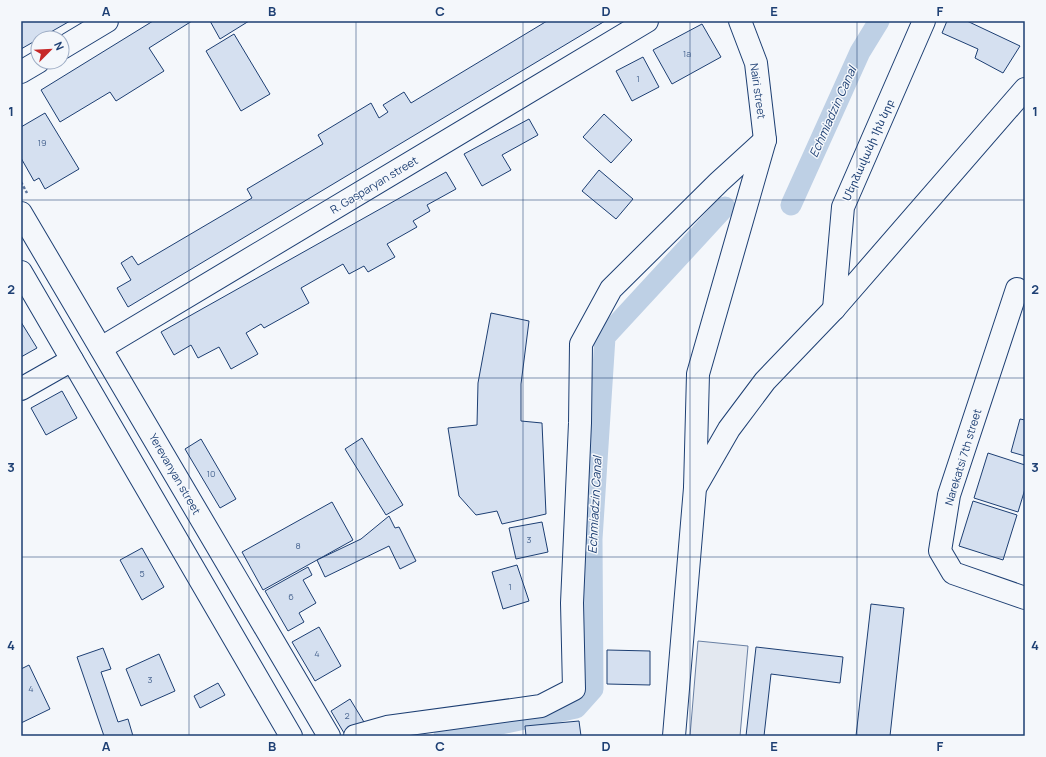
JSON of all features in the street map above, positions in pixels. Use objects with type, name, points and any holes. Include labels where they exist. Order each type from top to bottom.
[{"type":"main road","points":[[70,43],[107,21]]},
{"type":"main road","name":"R. Gasparyan street","points":[[101,348],[647,21]]},
{"type":"main road","name":"Nairi street","points":[[740,21],[756,63],[765,140]]},
{"type":"main road","name":"Մերձավանի 1ին նրբ","points":[[834,309],[843,207],[924,21]]},
{"type":"main road","points":[[21,72],[30,67]]},
{"type":"main road","points":[[695,488],[729,429],[765,381],[834,309],[1025,89]]},
{"type":"main road","points":[[674,736],[695,488],[698,374],[765,140]]},
{"type":"main road","points":[[355,736],[387,727],[541,706],[574,689],[572,603],[580,423],[580,344],[611,289],[719,182],[765,140]]},
{"type":"main road","name":"Yerevanyan street","points":[[21,213],[329,736]]},
{"type":"main road","points":[[21,272],[290,736]]},
{"type":"main road","name":"Narekatsi 7th street","points":[[1016,290],[949,495],[940,551],[952,573],[1025,598]]},
{"type":"main road","points":[[21,389],[72,360]]},
{"type":"shaded area","points":[[698,641],[748,646],[740,736],[690,736]]},
{"type":"building","points":[[21,21],[70,21],[54,30],[30,30],[30,44],[21,49]]},
{"type":"building","points":[[153,21],[192,21],[149,48],[164,71],[116,101],[110,92],[60,122],[41,90]]},
{"type":"building","points":[[210,21],[249,21],[220,39]]},
{"type":"building","points":[[547,21],[605,21],[128,307],[117,288],[131,280],[121,263],[132,256],[138,265],[252,198],[247,189],[323,144],[318,135],[371,103],[379,118],[388,112],[383,105],[404,92],[411,103]]},
{"type":"building","points":[[947,21],[967,21],[1020,46],[1003,73],[975,58],[978,49],[942,33]]},
{"type":"building","points":[[702,24],[721,57],[672,84],[653,50]]},
{"type":"building","points":[[234,34],[270,94],[241,111],[206,51]]},
{"type":"building","points":[[643,57],[659,87],[632,101],[616,71]]},
{"type":"building","points":[[45,113],[79,169],[45,189],[39,178],[34,181],[21,158],[21,127]]},
{"type":"building","points":[[604,114],[632,140],[611,163],[583,137]]},
{"type":"building","points":[[529,119],[538,135],[502,155],[511,170],[482,186],[464,154]]},
{"type":"building","points":[[599,170],[633,199],[616,219],[582,191]]},
{"type":"building","points":[[446,172],[456,189],[427,205],[430,211],[413,221],[417,227],[387,244],[395,257],[368,272],[364,266],[349,274],[343,264],[301,288],[309,303],[264,328],[261,324],[246,333],[258,354],[231,369],[219,347],[198,358],[191,345],[174,355],[161,332]]},
{"type":"building","points":[[491,313],[529,321],[521,384],[521,421],[542,423],[546,514],[502,524],[497,511],[476,515],[459,496],[448,428],[477,425],[478,383]]},
{"type":"building","points":[[21,322],[37,348],[21,357]]},
{"type":"building","points":[[62,391],[77,418],[46,435],[31,408]]},
{"type":"building","points":[[1020,419],[1025,420],[1025,456],[1011,452]]},
{"type":"building","points":[[362,438],[403,505],[386,515],[345,449]]},
{"type":"building","points":[[201,439],[236,499],[220,508],[185,449]]},
{"type":"building","points":[[988,453],[1025,465],[1025,489],[1018,512],[974,498]]},
{"type":"building","points":[[973,501],[1017,515],[1003,560],[959,546]]},
{"type":"building","points":[[332,502],[353,540],[263,590],[242,552]]},
{"type":"building","points":[[389,516],[395,528],[399,527],[416,561],[400,569],[389,546],[325,577],[317,560],[361,539]]},
{"type":"building","points":[[542,522],[548,552],[516,559],[509,528]]},
{"type":"building","points":[[142,548],[164,587],[142,600],[120,560]]},
{"type":"building","points":[[517,565],[529,601],[503,609],[492,572]]},
{"type":"building","points":[[308,567],[312,575],[303,580],[316,603],[299,613],[304,622],[288,631],[265,591]]},
{"type":"building","points":[[871,604],[904,608],[890,736],[856,736]]},
{"type":"building","points":[[319,627],[341,666],[315,681],[292,642]]},
{"type":"building","points":[[756,647],[843,657],[840,683],[771,674],[764,736],[746,736]]},
{"type":"building","points":[[103,648],[111,669],[101,672],[118,722],[128,719],[133,736],[104,736],[77,657]]},
{"type":"building","points":[[607,650],[650,651],[650,685],[607,684]]},
{"type":"building","points":[[159,654],[175,691],[141,706],[126,669]]},
{"type":"building","points":[[29,665],[50,709],[21,723],[21,669]]},
{"type":"building","points":[[218,683],[225,695],[200,708],[194,696]]},
{"type":"building","points":[[350,699],[364,722],[344,733],[331,711]]},
{"type":"building","points":[[579,721],[581,736],[526,736],[525,726]]},
{"type":"waterway","name":"Echmiadzin Canal","points":[[791,205],[860,52],[879,21]]},
{"type":"waterway","name":"Echmiadzin Canal","points":[[444,736],[576,708],[593,689],[592,539],[605,337],[725,207]]}]
